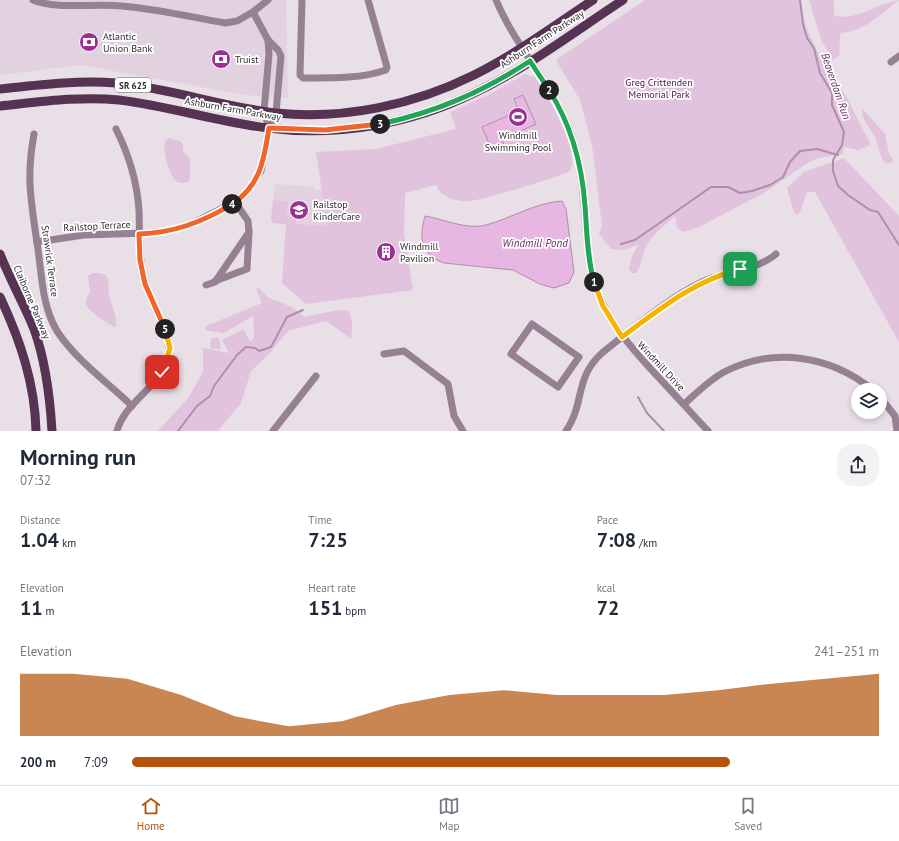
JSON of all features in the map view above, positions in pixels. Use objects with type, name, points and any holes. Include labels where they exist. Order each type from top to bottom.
[{"type":"main road","name":"Ashburn Farm Parkway","points":[[0,90],[70,82],[115,83],[276,113],[336,113],[379,107],[413,99],[465,79],[522,47],[593,0]]},
{"type":"main road","name":"Ashburn Farm Parkway","points":[[0,106],[69,99],[100,98],[141,103],[269,128],[303,130],[343,129],[373,125],[412,117],[446,106],[476,93],[530,61],[623,0]]},
{"type":"main road","name":"Claiborne Parkway","points":[[0,254],[28,315],[38,344],[47,380],[52,431]]},
{"type":"main road","points":[[0,297],[15,331],[28,369],[33,398],[36,431]]},
{"type":"street","points":[[33,0],[47,4],[95,4],[152,9],[225,23],[238,21],[253,12],[268,0]]},
{"type":"street","points":[[302,0],[300,75],[303,78],[333,78],[361,75],[386,70],[387,67],[368,0]]},
{"type":"street","name":"Windmill Drive","points":[[496,0],[506,21],[559,108],[576,148],[582,179],[592,274],[603,306],[622,337],[708,431]]},
{"type":"street","points":[[253,12],[268,40],[278,50],[281,56],[276,113],[269,128]]},
{"type":"street","points":[[268,40],[269,54],[264,111],[269,128]]},
{"type":"street","points":[[891,62],[899,56]]},
{"type":"street","name":"Railstop Terrace","points":[[37,242],[84,235],[156,233],[183,227],[235,202],[247,191],[261,171],[269,128]]},
{"type":"street","points":[[116,129],[128,155],[135,181],[139,209],[140,260],[145,284],[167,334],[170,348],[162,372],[156,382],[132,406],[122,419],[117,431]]},
{"type":"street","name":"Strawrick Terrace","points":[[34,134],[29,179],[31,207],[43,293],[50,316],[56,329],[74,352],[132,406]]},
{"type":"street","points":[[206,285],[247,269],[249,232],[248,221],[235,202]]},
{"type":"street","points":[[215,282],[249,232]]},
{"type":"street","points":[[566,431],[575,414],[581,383],[590,366],[602,353],[691,288],[716,276],[769,260],[776,254]]},
{"type":"street","points":[[579,357],[558,387],[511,354],[532,324],[579,357],[590,366]]},
{"type":"street","points":[[384,354],[404,351],[448,384],[454,416],[463,431]]},
{"type":"street","points":[[684,404],[724,372],[753,361],[776,357],[806,358],[835,366],[864,383]]},
{"type":"street","points":[[273,431],[316,376]]},
{"type":"street","points":[[887,406],[894,416],[897,431]]},
{"type":"shaded area","points":[[0,0],[286,0],[288,98],[245,95],[81,65],[0,75]]},
{"type":"shaded area","name":"Railstop KinderCare","points":[[275,184],[314,187],[314,190],[323,191],[327,227],[273,223],[271,220]]},
{"type":"green space","name":"Greg Crittenden Memorial Park","points":[[645,0],[801,0],[805,25],[817,51],[830,66],[838,85],[846,96],[871,145],[858,150],[844,147],[843,154],[818,158],[809,162],[764,193],[699,227],[683,232],[677,228],[675,216],[651,239],[644,252],[638,270],[636,273],[632,273],[629,269],[632,256],[639,244],[624,250],[611,249],[599,234],[602,226],[592,145],[580,100],[556,60]]},
{"type":"green space","points":[[809,0],[834,0],[834,15],[841,17],[858,14],[899,0],[872,21],[858,29],[841,33],[839,56],[833,60],[822,42]]},
{"type":"green space","points":[[525,74],[535,77],[561,124],[571,151],[572,162],[570,171],[521,188],[470,201],[460,201],[450,198],[442,193],[436,185],[405,193],[404,233],[413,290],[306,304],[282,283],[286,224],[273,223],[271,220],[273,200],[288,202],[287,217],[296,218],[296,224],[327,226],[316,152],[376,149],[456,129],[450,112],[490,94]]},
{"type":"green space","points":[[862,108],[885,134],[889,154],[893,160],[891,163],[886,164],[882,157],[875,137],[864,120]]},
{"type":"green space","points":[[169,138],[180,141],[183,145],[183,152],[190,158],[190,178],[188,182],[177,182],[171,173],[165,150],[165,141]]},
{"type":"green space","points":[[844,158],[899,216],[899,342],[815,192],[807,192],[800,212],[797,215],[794,212],[787,188],[804,172]]},
{"type":"green space","points":[[93,273],[106,275],[109,296],[116,319],[116,327],[100,318],[86,304],[86,299],[90,292],[88,276]]},
{"type":"green space","points":[[259,288],[267,297],[292,307],[305,317],[338,310],[349,311],[352,325],[351,339],[326,321],[288,331],[269,354],[251,371],[241,403],[218,431],[158,431],[189,397],[203,372],[203,348],[229,353],[222,340],[243,329],[250,341],[254,338],[253,316],[224,333],[205,330],[206,326],[262,303],[256,289]]},
{"type":"green space","points":[[211,338],[219,338],[221,349],[210,349]]},
{"type":"water","name":"Windmill Swimming Pool","points":[[523,95],[536,124],[502,139],[504,145],[492,150],[482,127],[519,111],[514,99]]},
{"type":"water","name":"Windmill Pond","points":[[562,201],[566,209],[574,272],[569,283],[554,288],[540,284],[513,270],[444,263],[436,260],[430,255],[423,244],[422,231],[425,216],[463,225],[478,226],[496,222],[552,202]]},
{"type":"waterway","name":"Beaverdam Run","points":[[800,0],[803,24],[807,38],[814,48],[820,73],[832,93],[832,105],[844,132],[842,145],[833,160],[833,171],[838,186],[870,210],[878,212],[899,245]]},
{"type":"waterway","points":[[621,244],[635,240],[711,187],[728,187],[740,193],[752,191],[770,185],[783,177],[790,162],[800,151],[817,149],[838,155]]},
{"type":"waterway","points":[[178,431],[197,406],[210,396],[214,386],[237,355],[246,347],[255,348],[259,351],[271,347],[287,317],[303,310]]},
{"type":"waterway","points":[[638,397],[647,413],[664,431]]},
{"type":"place","name":"Atlantic Union Bank","points":[[89,42]]},
{"type":"place","name":"Truist","points":[[221,59]]},
{"type":"place","name":"Windmill Swimming Pool","points":[[518,117]]},
{"type":"place","name":"Railstop KinderCare","points":[[299,210]]},
{"type":"place","name":"Windmill Pavilion","points":[[386,252]]},
{"type":"route","points":[[162,372],[166,364],[170,348],[167,334],[145,284],[140,260],[139,234],[156,233],[183,227],[235,202],[247,191],[261,171],[269,128],[303,130],[343,129],[412,117],[446,106],[476,93],[530,61],[551,92],[566,121],[576,148],[579,159],[585,204],[588,248],[592,274],[603,306],[612,323],[622,337],[691,288],[716,276],[740,269]]}]
